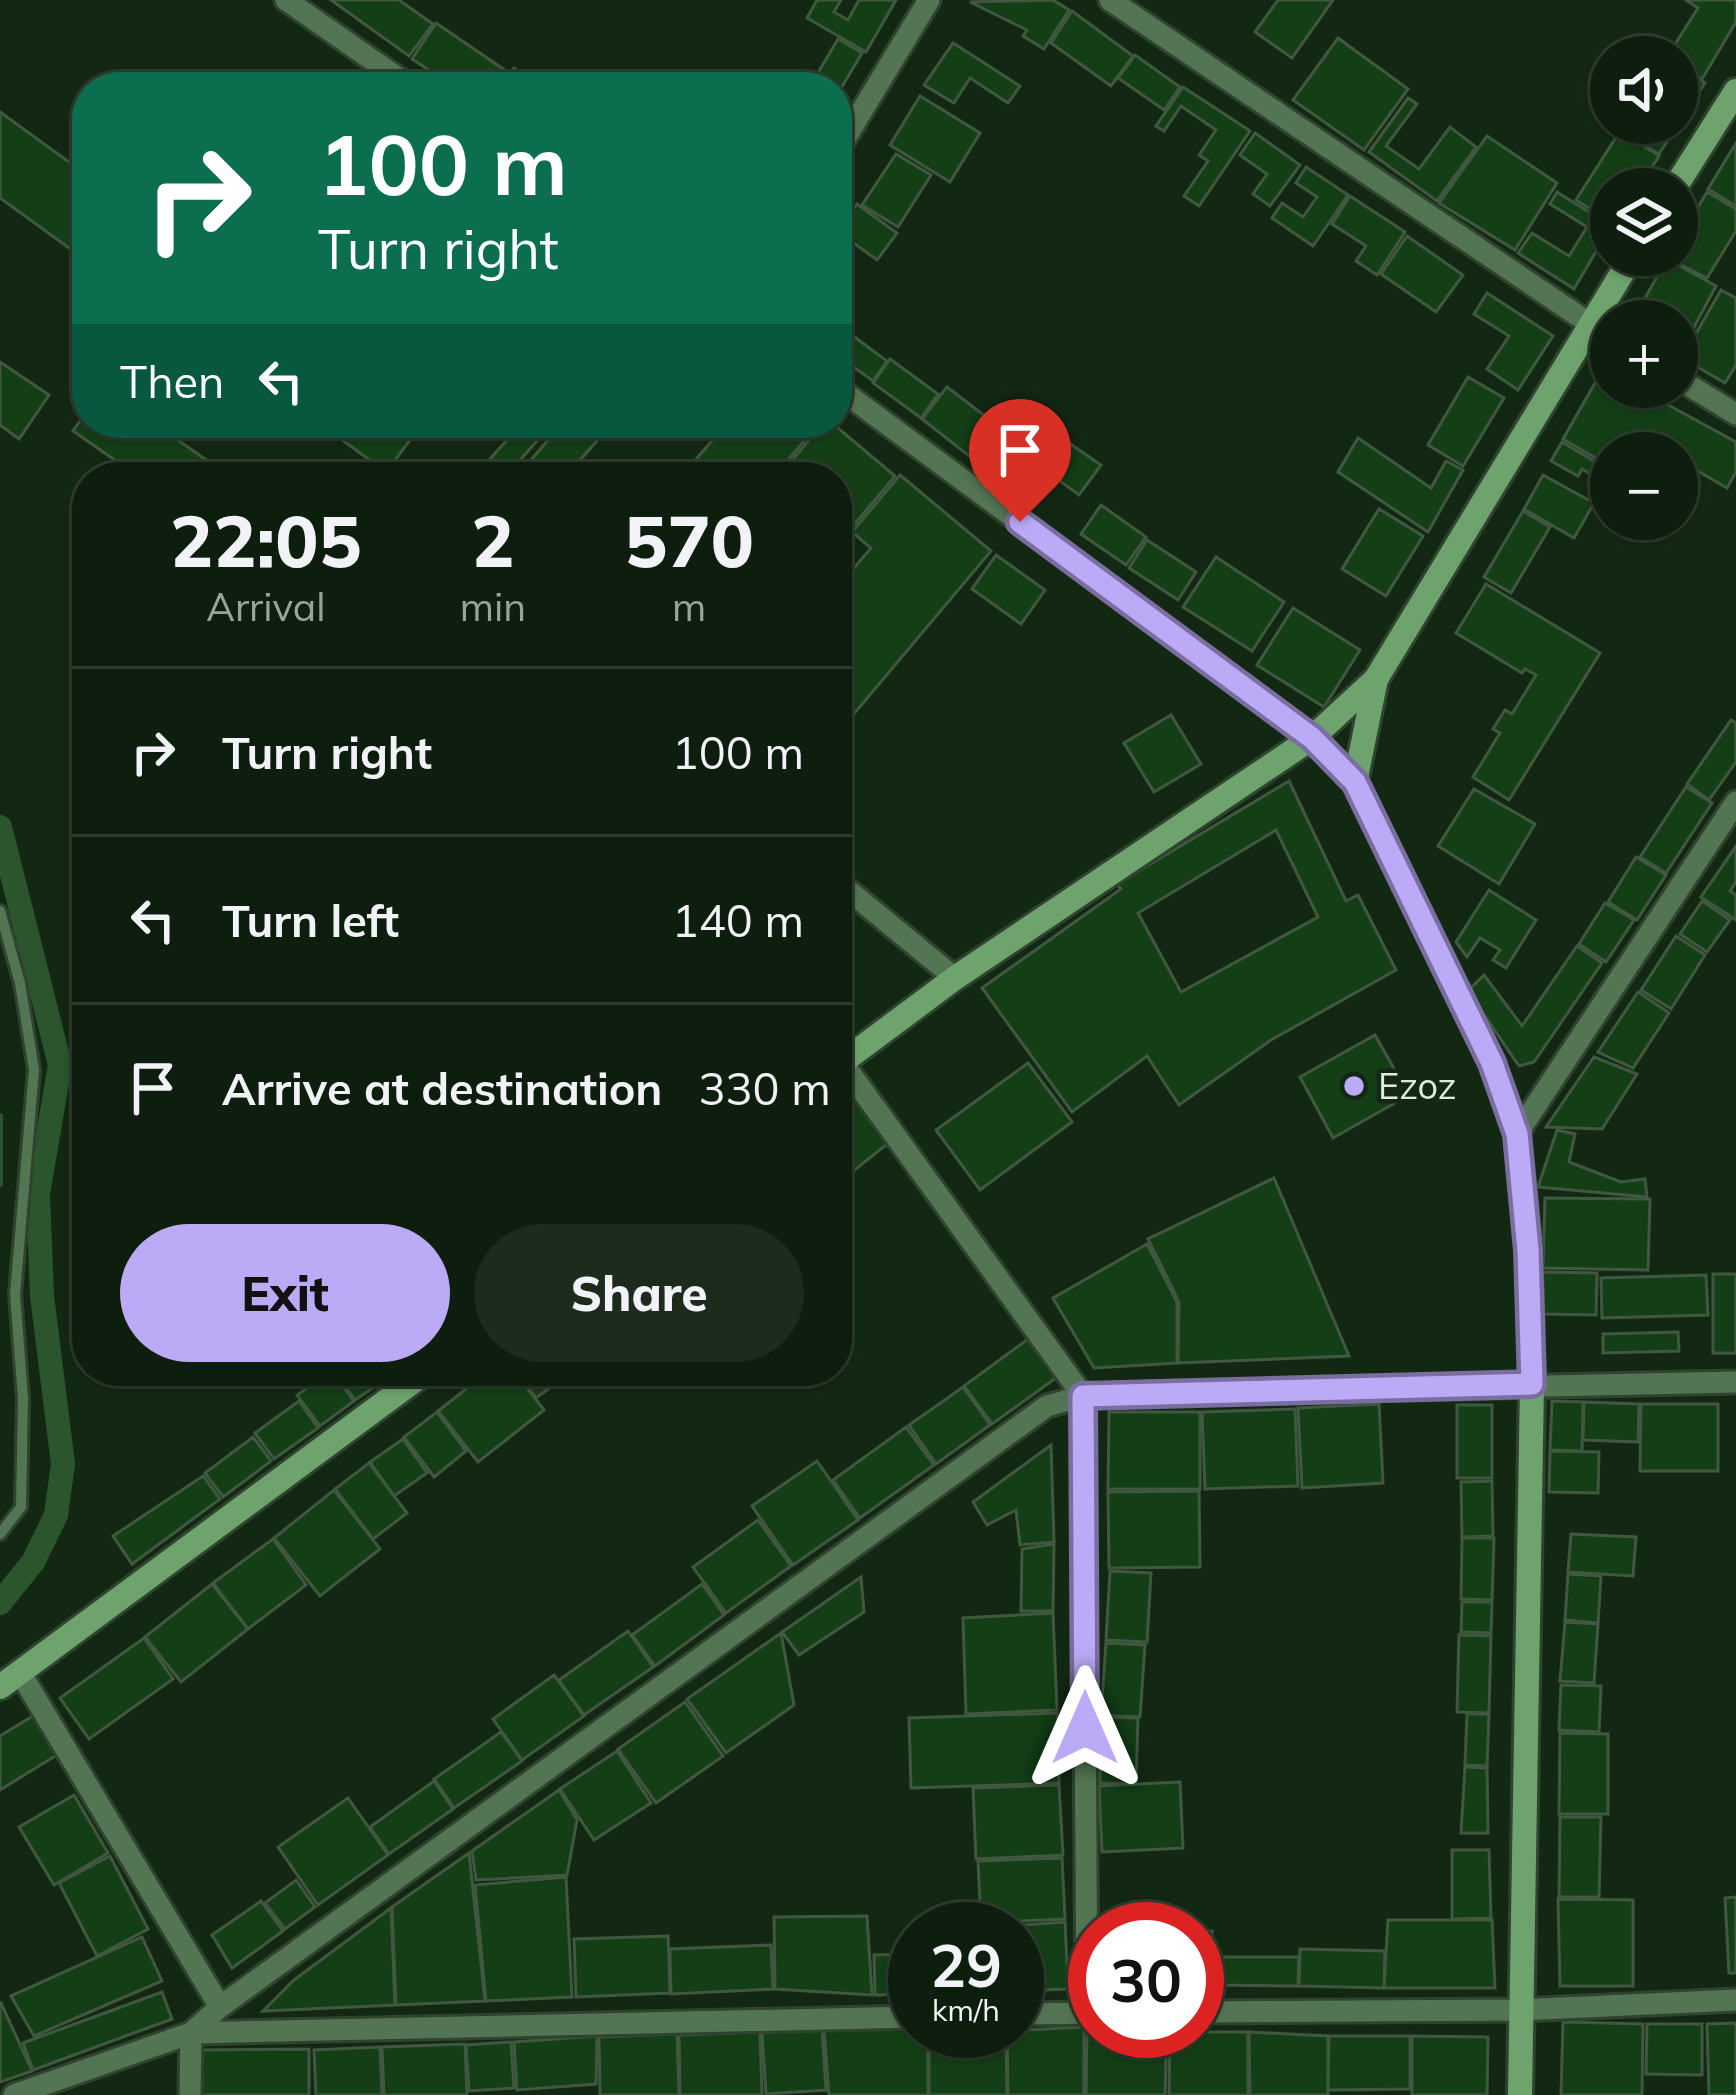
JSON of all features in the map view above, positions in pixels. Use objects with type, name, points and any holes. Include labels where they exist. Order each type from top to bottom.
[{"type":"main road","points":[[1687,168],[1736,92]]},
{"type":"main road","points":[[852,1055],[955,978],[1312,738],[1376,679],[1620,276]]},
{"type":"main road","points":[[1355,782],[1376,679]]},
{"type":"main road","points":[[1312,738],[1355,782],[1492,1063],[1517,1134],[1528,1250],[1532,1384],[1520,2095]]},
{"type":"main road","points":[[10,1681],[407,1386]]},
{"type":"street","points":[[286,0],[389,72]]},
{"type":"street","points":[[852,127],[929,0]]},
{"type":"street","points":[[1110,0],[1588,325]]},
{"type":"street","points":[[1698,391],[1736,414]]},
{"type":"street","points":[[852,398],[1312,738]]},
{"type":"street","points":[[1517,1134],[1736,802]]},
{"type":"street","points":[[852,893],[955,978]]},
{"type":"street","points":[[852,1080],[1083,1396],[1090,1902]]},
{"type":"street","points":[[190,2095],[191,2033],[220,2006],[1047,1406],[1083,1396],[1736,1382]]},
{"type":"street","points":[[10,1681],[220,2006]]},
{"type":"street","points":[[1224,2012],[1521,2010],[1736,2000]]},
{"type":"street","points":[[14,2095],[191,2033],[888,2018]]},
{"type":"lane","points":[[0,911],[20,982],[34,1070],[15,1294],[23,1398],[21,1507],[0,1534]]},
{"type":"building","points":[[331,0],[399,0],[433,24],[409,56]]},
{"type":"building","points":[[817,0],[841,0],[834,12],[848,20],[859,0],[896,0],[866,52],[807,18]]},
{"type":"building","points":[[1053,0],[1069,10],[1044,49],[1023,36],[1027,30],[970,2]]},
{"type":"building","points":[[1278,0],[1333,0],[1292,58],[1255,32]]},
{"type":"building","points":[[1686,0],[1736,0],[1736,22],[1702,79],[1698,76],[1698,36],[1680,36],[1698,8]]},
{"type":"building","points":[[1072,11],[1133,56],[1111,86],[1051,43]]},
{"type":"building","points":[[436,23],[506,71],[432,72],[412,59]]},
{"type":"building","points":[[1338,38],[1408,89],[1364,150],[1293,100]]},
{"type":"building","points":[[838,39],[862,53],[851,72],[818,72]]},
{"type":"building","points":[[953,43],[1020,86],[1008,103],[970,78],[954,103],[924,85]]},
{"type":"building","points":[[1135,55],[1180,87],[1164,110],[1118,78]]},
{"type":"building","points":[[1183,87],[1250,131],[1199,206],[1184,196],[1208,161],[1199,155],[1216,130],[1181,106],[1164,131],[1156,126]]},
{"type":"building","points":[[920,96],[980,133],[950,182],[890,145]]},
{"type":"building","points":[[1408,98],[1417,104],[1386,146],[1419,169],[1450,127],[1476,147],[1437,201],[1369,152]]},
{"type":"building","points":[[0,112],[72,164],[72,250],[0,198]]},
{"type":"building","points":[[1255,133],[1300,165],[1270,206],[1253,194],[1267,174],[1240,155]]},
{"type":"building","points":[[1487,136],[1557,183],[1515,250],[1439,203]]},
{"type":"building","points":[[1736,143],[1736,206],[1708,189]]},
{"type":"building","points":[[1612,144],[1640,144],[1659,156],[1651,168],[1596,168]]},
{"type":"building","points":[[1643,144],[1665,144],[1659,154]]},
{"type":"building","points":[[896,154],[931,175],[898,227],[862,205]]},
{"type":"building","points":[[1306,167],[1348,195],[1313,246],[1272,218],[1282,203],[1303,217],[1317,197],[1296,183]]},
{"type":"building","points":[[1590,178],[1590,209],[1576,200]]},
{"type":"building","points":[[1557,192],[1590,213],[1590,262],[1574,289],[1518,253],[1532,233],[1569,256],[1587,227],[1550,204]]},
{"type":"building","points":[[1707,192],[1736,209],[1736,231],[1707,278],[1698,273],[1698,207]]},
{"type":"building","points":[[1350,196],[1405,232],[1377,275],[1356,261],[1366,246],[1332,224]]},
{"type":"building","points":[[857,204],[897,233],[877,260],[852,242],[852,211]]},
{"type":"building","points":[[1407,236],[1463,275],[1436,312],[1381,274]]},
{"type":"building","points":[[1657,276],[1698,276],[1716,286],[1698,320],[1698,300],[1644,300]]},
{"type":"building","points":[[1721,290],[1736,298],[1736,365],[1725,383],[1698,367],[1698,330]]},
{"type":"building","points":[[1487,293],[1553,336],[1518,390],[1487,369],[1509,336],[1474,314]]},
{"type":"building","points":[[852,335],[887,361],[873,381],[852,366]]},
{"type":"building","points":[[890,359],[938,394],[921,418],[873,383]]},
{"type":"building","points":[[0,362],[49,395],[19,439],[0,425]]},
{"type":"building","points":[[1468,377],[1504,398],[1463,466],[1428,445]]},
{"type":"building","points":[[947,387],[998,426],[973,459],[922,419]]},
{"type":"building","points":[[1590,392],[1590,408],[1674,408],[1736,442],[1736,472],[1727,488],[1698,471],[1698,432],[1590,432],[1590,455],[1563,439]]},
{"type":"building","points":[[993,436],[1039,470],[1022,493],[976,458]]},
{"type":"building","points":[[1059,436],[1101,465],[1079,495],[1038,465]]},
{"type":"building","points":[[83,438],[175,438],[209,462],[117,462]]},
{"type":"building","points":[[340,438],[412,438],[394,462],[372,462]]},
{"type":"building","points":[[509,438],[540,438],[518,462],[487,462]]},
{"type":"building","points":[[550,438],[600,438],[578,462],[529,462]]},
{"type":"building","points":[[714,438],[806,438],[786,462],[694,462]]},
{"type":"building","points":[[811,438],[850,438],[895,476],[852,527],[852,462],[791,462]]},
{"type":"building","points":[[1358,438],[1431,488],[1446,461],[1463,470],[1428,532],[1338,472]]},
{"type":"building","points":[[1562,442],[1590,459],[1590,474],[1582,469],[1578,476],[1551,461]]},
{"type":"building","points":[[900,475],[991,551],[852,716],[852,570],[871,548],[852,532]]},
{"type":"building","points":[[1543,475],[1590,501],[1590,510],[1574,538],[1524,509]]},
{"type":"building","points":[[1101,505],[1146,537],[1126,565],[1081,534]]},
{"type":"building","points":[[1379,509],[1423,536],[1386,596],[1342,569]]},
{"type":"building","points":[[1523,511],[1550,527],[1511,593],[1484,577]]},
{"type":"building","points":[[1147,540],[1196,572],[1178,600],[1129,568]]},
{"type":"building","points":[[996,555],[1045,590],[1021,624],[972,589]]},
{"type":"building","points":[[1216,557],[1284,602],[1252,651],[1183,607]]},
{"type":"building","points":[[1486,584],[1600,653],[1509,800],[1473,777],[1500,733],[1493,729],[1505,710],[1512,714],[1536,675],[1525,669],[1522,673],[1456,633]]},
{"type":"building","points":[[1293,608],[1360,650],[1324,707],[1257,665]]},
{"type":"building","points":[[1171,715],[1201,764],[1154,792],[1124,743]]},
{"type":"building","points":[[1731,720],[1736,723],[1736,762],[1709,800],[1687,784]]},
{"type":"building","points":[[1289,781],[1346,901],[1358,895],[1396,970],[1271,1040],[1179,1105],[1147,1056],[1072,1112],[982,988],[1121,889],[1117,884]],"holes":[[[1276,830],[1318,917],[1181,992],[1138,913]]]},
{"type":"building","points":[[1686,787],[1712,803],[1666,873],[1640,857]]},
{"type":"building","points":[[1474,789],[1535,824],[1499,884],[1438,846]]},
{"type":"building","points":[[1736,846],[1736,882],[1730,891],[1736,895],[1736,920],[1701,897]]},
{"type":"building","points":[[1636,857],[1666,875],[1637,920],[1608,902]]},
{"type":"building","points":[[1489,890],[1536,920],[1506,968],[1493,960],[1500,950],[1480,938],[1467,957],[1456,942]]},
{"type":"building","points":[[1702,901],[1730,920],[1707,952],[1680,934]]},
{"type":"building","points":[[1605,903],[1634,920],[1606,962],[1579,944]]},
{"type":"building","points":[[1676,936],[1705,955],[1671,1009],[1641,990]]},
{"type":"building","points":[[1577,946],[1602,963],[1534,1062],[1519,1066],[1468,991],[1484,975],[1522,1026]]},
{"type":"building","points":[[1638,992],[1669,1013],[1633,1068],[1598,1052]]},
{"type":"building","name":"Ezoz","points":[[1375,1035],[1409,1095],[1333,1138],[1300,1077]]},
{"type":"building","points":[[1594,1057],[1637,1074],[1602,1129],[1546,1127]]},
{"type":"building","points":[[1028,1063],[1072,1122],[980,1190],[936,1130]]},
{"type":"building","points":[[852,1091],[891,1141],[852,1172]]},
{"type":"building","points":[[1557,1130],[1575,1134],[1569,1162],[1621,1182],[1645,1179],[1647,1197],[1538,1187]]},
{"type":"building","points":[[1274,1178],[1349,1356],[1178,1363],[1179,1302],[1148,1239]]},
{"type":"building","points":[[1545,1198],[1650,1199],[1648,1270],[1543,1268]]},
{"type":"building","points":[[1147,1244],[1177,1302],[1177,1363],[1094,1368],[1053,1298]]},
{"type":"building","points":[[1541,1272],[1597,1273],[1596,1315],[1541,1314]]},
{"type":"building","points":[[1713,1274],[1736,1274],[1736,1353],[1713,1353]]},
{"type":"building","points":[[1706,1275],[1708,1315],[1602,1318],[1601,1278]]},
{"type":"building","points":[[1678,1332],[1679,1351],[1603,1353],[1603,1334]]},
{"type":"building","points":[[1028,1339],[1056,1378],[992,1424],[964,1386]]},
{"type":"building","points":[[310,1386],[343,1386],[354,1401],[320,1426],[297,1395]]},
{"type":"building","points":[[345,1386],[376,1386],[355,1400]]},
{"type":"building","points":[[470,1386],[526,1386],[544,1410],[478,1462],[438,1411]]},
{"type":"building","points":[[528,1386],[552,1386],[536,1398]]},
{"type":"building","points":[[963,1387],[990,1425],[936,1464],[909,1425]]},
{"type":"building","points":[[299,1401],[318,1428],[274,1459],[255,1433]]},
{"type":"building","points":[[1552,1401],[1583,1402],[1582,1451],[1550,1450]]},
{"type":"building","points":[[1584,1402],[1639,1404],[1638,1442],[1583,1440]]},
{"type":"building","points":[[1379,1404],[1383,1483],[1302,1488],[1298,1408]]},
{"type":"building","points":[[1641,1404],[1718,1404],[1718,1471],[1640,1471]]},
{"type":"building","points":[[1457,1405],[1492,1405],[1492,1478],[1457,1478]]},
{"type":"building","points":[[1295,1409],[1298,1486],[1205,1489],[1202,1412]]},
{"type":"building","points":[[437,1412],[466,1451],[434,1477],[404,1437]]},
{"type":"building","points":[[1109,1412],[1200,1412],[1200,1489],[1108,1489]]},
{"type":"building","points":[[906,1427],[934,1465],[860,1518],[833,1480]]},
{"type":"building","points":[[253,1437],[271,1461],[223,1497],[205,1473]]},
{"type":"building","points":[[403,1439],[427,1473],[394,1496],[370,1462]]},
{"type":"building","points":[[1051,1445],[1054,1542],[1020,1545],[1016,1510],[987,1525],[973,1502]]},
{"type":"building","points":[[1550,1451],[1599,1452],[1598,1493],[1549,1492]]},
{"type":"building","points":[[817,1461],[858,1520],[793,1565],[752,1506]]},
{"type":"building","points":[[369,1463],[407,1513],[373,1539],[335,1489]]},
{"type":"building","points":[[203,1476],[220,1499],[132,1564],[113,1536]]},
{"type":"building","points":[[1492,1481],[1493,1536],[1462,1537],[1461,1482]]},
{"type":"building","points":[[334,1490],[380,1549],[320,1596],[274,1538]]},
{"type":"building","points":[[1199,1491],[1200,1567],[1109,1568],[1108,1492]]},
{"type":"building","points":[[758,1520],[791,1566],[726,1613],[693,1567]]},
{"type":"building","points":[[1571,1534],[1636,1537],[1633,1576],[1568,1572]]},
{"type":"building","points":[[1462,1538],[1494,1538],[1492,1600],[1461,1599]]},
{"type":"building","points":[[273,1539],[306,1585],[248,1629],[213,1583]]},
{"type":"building","points":[[1054,1544],[1053,1611],[1021,1611],[1022,1549]]},
{"type":"building","points":[[1110,1571],[1151,1573],[1147,1642],[1106,1640]]},
{"type":"building","points":[[1568,1574],[1601,1576],[1598,1623],[1565,1620]]},
{"type":"building","points":[[861,1577],[864,1612],[799,1655],[782,1632]]},
{"type":"building","points":[[212,1584],[248,1629],[181,1682],[145,1637]]},
{"type":"building","points":[[702,1584],[724,1615],[655,1666],[632,1635]]},
{"type":"building","points":[[1462,1602],[1492,1602],[1491,1633],[1461,1632]]},
{"type":"building","points":[[1053,1613],[1057,1710],[966,1714],[963,1618]]},
{"type":"building","points":[[1565,1622],[1598,1624],[1594,1683],[1560,1681]]},
{"type":"building","points":[[628,1631],[653,1667],[584,1715],[559,1680]]},
{"type":"building","points":[[781,1633],[794,1705],[726,1753],[687,1699]]},
{"type":"building","points":[[1459,1635],[1491,1636],[1489,1713],[1457,1712]]},
{"type":"building","points":[[144,1638],[173,1679],[89,1739],[60,1698]]},
{"type":"building","points":[[1106,1643],[1145,1645],[1140,1717],[1101,1715]]},
{"type":"building","points":[[554,1675],[584,1716],[522,1760],[493,1719]]},
{"type":"building","points":[[1561,1685],[1601,1686],[1599,1732],[1559,1730]]},
{"type":"building","points":[[685,1702],[723,1756],[656,1803],[618,1749]]},
{"type":"building","points":[[1057,1713],[1059,1783],[911,1788],[909,1718]]},
{"type":"building","points":[[36,1714],[60,1753],[0,1790],[0,1736]]},
{"type":"building","points":[[1467,1714],[1489,1714],[1487,1766],[1465,1765]]},
{"type":"building","points":[[1102,1717],[1138,1718],[1136,1784],[1100,1783]]},
{"type":"building","points":[[501,1732],[522,1761],[454,1808],[434,1779]]},
{"type":"building","points":[[1560,1733],[1608,1734],[1608,1814],[1559,1814]]},
{"type":"building","points":[[617,1751],[651,1803],[594,1840],[560,1789]]},
{"type":"building","points":[[1465,1767],[1487,1768],[1488,1833],[1461,1833]]},
{"type":"building","points":[[434,1781],[453,1809],[389,1854],[370,1827]]},
{"type":"building","points":[[1180,1782],[1183,1848],[1102,1852],[1099,1786]]},
{"type":"building","points":[[1059,1785],[1063,1855],[976,1859],[973,1788]]},
{"type":"building","points":[[559,1790],[577,1820],[567,1875],[476,1880],[472,1851]]},
{"type":"building","points":[[74,1795],[108,1853],[54,1885],[19,1827]]},
{"type":"building","points":[[348,1798],[388,1855],[318,1905],[278,1847]]},
{"type":"building","points":[[1560,1817],[1601,1817],[1599,1897],[1559,1897]]},
{"type":"building","points":[[1452,1850],[1489,1850],[1491,1918],[1452,1919]]},
{"type":"building","points":[[469,1853],[485,2001],[396,2005],[392,1907]]},
{"type":"building","points":[[110,1856],[148,1929],[97,1956],[59,1883]]},
{"type":"building","points":[[1062,1858],[1065,1919],[1044,1920],[1044,1902],[980,1902],[978,1861]]},
{"type":"building","points":[[566,1877],[572,1997],[486,2001],[475,1885]]},
{"type":"building","points":[[296,1880],[315,1907],[285,1929],[265,1903]]},
{"type":"building","points":[[1736,1897],[1736,1973],[1729,1973],[1725,1898]]},
{"type":"building","points":[[1558,1899],[1633,1900],[1633,1986],[1560,1986]]},
{"type":"building","points":[[261,1901],[283,1931],[232,1968],[212,1935]]},
{"type":"building","points":[[391,1908],[395,2005],[263,2011],[294,1980]]},
{"type":"building","points":[[867,1916],[872,1995],[775,1989],[774,1917]]},
{"type":"building","points":[[1388,1920],[1492,1920],[1495,1988],[1384,1988]]},
{"type":"building","points":[[1065,1922],[1068,1989],[1044,1990],[1044,1923]]},
{"type":"building","points":[[668,1936],[670,1993],[576,1997],[574,1939]]},
{"type":"building","points":[[142,1937],[162,1981],[34,2036],[11,1996]]},
{"type":"building","points":[[771,1945],[773,1989],[671,1994],[670,1949]]},
{"type":"building","points":[[1300,1949],[1385,1951],[1384,1988],[1299,1986]]},
{"type":"building","points":[[874,1955],[888,1955],[888,1995],[875,1995]]},
{"type":"building","points":[[1224,1957],[1299,1957],[1298,1986],[1224,1985]]},
{"type":"building","points":[[162,1992],[172,2019],[33,2070],[23,2043]]},
{"type":"building","points":[[0,2004],[32,2071],[0,2082]]},
{"type":"building","points":[[1563,2022],[1643,2024],[1642,2095],[1561,2095]]},
{"type":"building","points":[[1736,2023],[1736,2095],[1709,2095],[1707,2024]]},
{"type":"building","points":[[1647,2024],[1702,2024],[1702,2075],[1646,2074]]},
{"type":"building","points":[[888,2028],[888,2058],[928,2058],[928,2095],[829,2095],[824,2029]]},
{"type":"building","points":[[1068,2028],[1068,2058],[1084,2058],[1084,2095],[1008,2095],[1007,2058],[1044,2058],[1044,2029]]},
{"type":"building","points":[[822,2029],[826,2090],[766,2094],[762,2033]]},
{"type":"building","points":[[760,2032],[762,2095],[680,2095],[679,2035]]},
{"type":"building","points":[[1224,2032],[1248,2032],[1248,2095],[1169,2095],[1170,2058],[1224,2058]]},
{"type":"building","points":[[1249,2032],[1328,2036],[1328,2095],[1250,2095]]},
{"type":"building","points":[[677,2034],[679,2095],[600,2095],[599,2037]]},
{"type":"building","points":[[597,2036],[596,2084],[517,2090],[514,2042]]},
{"type":"building","points":[[1329,2036],[1410,2036],[1410,2089],[1328,2090]]},
{"type":"building","points":[[1412,2036],[1488,2037],[1487,2095],[1412,2095]]},
{"type":"building","points":[[511,2042],[514,2088],[469,2091],[466,2045]]},
{"type":"building","points":[[465,2044],[467,2095],[384,2095],[382,2047]]},
{"type":"building","points":[[380,2047],[382,2095],[316,2095],[314,2050]]},
{"type":"building","points":[[309,2049],[309,2095],[201,2095],[201,2050]]},
{"type":"building","points":[[929,2058],[1006,2058],[1007,2095],[929,2095]]},
{"type":"building","points":[[1087,2058],[1166,2058],[1165,2095],[1086,2095]]},
{"type":"waterway","points":[[0,827],[60,1065],[38,1194],[42,1296],[63,1464],[56,1515],[33,1562],[0,1603]]},
{"type":"waterway","points":[[0,1116],[0,1184]]},
{"type":"place","name":"Ezoz","points":[[1354,1086]]},
{"type":"route","points":[[1020,522],[1312,738],[1355,782],[1492,1063],[1517,1134],[1528,1250],[1532,1384],[1083,1396],[1085,1728]]}]
